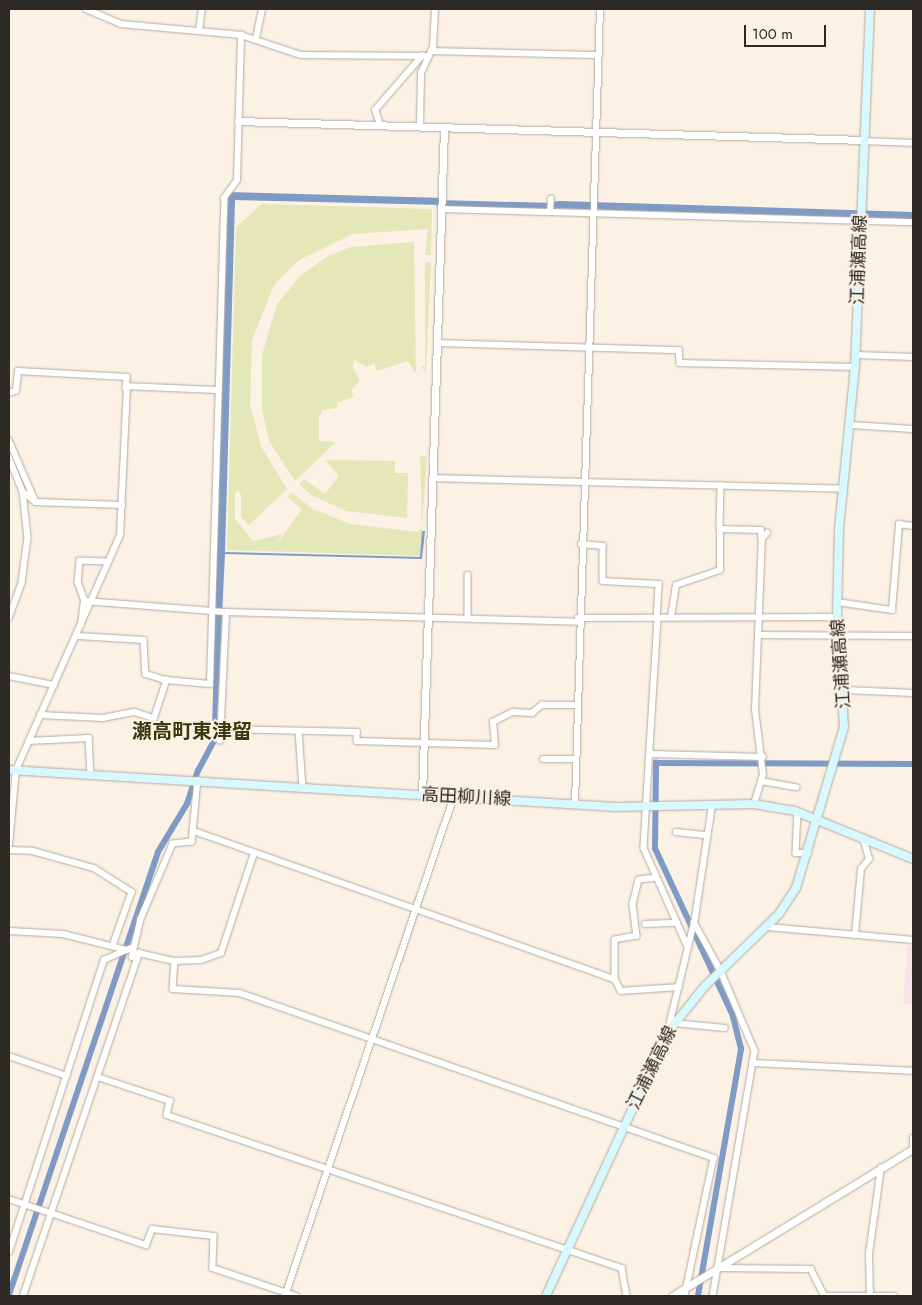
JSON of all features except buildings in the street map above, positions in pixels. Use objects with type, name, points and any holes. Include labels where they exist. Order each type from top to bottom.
[{"type":"main road","name":"江浦瀬高線","points":[[546,1296],[668,1032],[705,986],[768,927],[791,897],[809,853],[844,727],[845,690],[838,617],[841,489],[851,425],[856,355],[870,9]]},
{"type":"main road","name":"高田柳川線","points":[[13,770],[575,804],[648,807],[754,804],[798,812],[864,841],[913,859]]},
{"type":"street","points":[[86,9],[121,24],[241,34],[300,55],[599,55]]},
{"type":"street","points":[[199,30],[202,9]]},
{"type":"street","points":[[256,38],[262,9]]},
{"type":"street","points":[[420,126],[421,72],[427,54],[435,9]]},
{"type":"street","points":[[575,804],[578,620],[600,9]]},
{"type":"street","points":[[79,634],[144,640],[146,674],[166,680],[210,684],[224,198],[225,191],[237,180],[241,34]]},
{"type":"street","points":[[380,125],[375,110],[427,54]]},
{"type":"street","points":[[238,121],[595,131],[913,143]]},
{"type":"street","points":[[422,795],[444,127]]},
{"type":"street","points":[[441,208],[551,205],[593,212],[913,222]]},
{"type":"street","points":[[437,343],[679,350],[680,363],[855,367]]},
{"type":"street","points":[[856,355],[913,357]]},
{"type":"street","points":[[9,392],[16,391],[18,372],[25,371],[127,377],[120,535],[60,677],[54,685],[29,741],[13,770],[9,845]]},
{"type":"street","points":[[126,388],[219,390]]},
{"type":"street","points":[[851,425],[913,428]]},
{"type":"street","points":[[9,440],[36,502]]},
{"type":"street","points":[[9,457],[23,492],[28,553],[9,618]]},
{"type":"street","points":[[432,478],[841,489]]},
{"type":"street","points":[[671,617],[676,585],[720,570],[721,485]]},
{"type":"street","points":[[23,492],[36,502],[122,505]]},
{"type":"street","points":[[838,602],[892,610],[899,524],[913,526]]},
{"type":"street","points":[[720,529],[761,530],[755,726],[763,755],[762,778],[754,804]]},
{"type":"street","points":[[762,539],[767,533]]},
{"type":"street","points":[[581,544],[603,546],[603,581],[659,584],[648,807],[644,848],[689,945]]},
{"type":"street","points":[[79,634],[84,600],[78,582],[80,561],[107,562]]},
{"type":"street","points":[[468,575],[468,618]]},
{"type":"street","points":[[84,600],[92,604],[226,612],[468,618],[578,620],[759,614],[838,617]]},
{"type":"street","points":[[220,741],[223,729],[226,612]]},
{"type":"street","points":[[758,635],[913,636]]},
{"type":"street","points":[[9,676],[54,685]]},
{"type":"street","points":[[40,714],[103,718],[134,712],[154,718],[166,680]]},
{"type":"street","points":[[845,690],[913,694]]},
{"type":"street","points":[[223,729],[357,732],[357,741],[495,745],[493,722],[513,712],[532,712],[542,705],[577,705]]},
{"type":"street","points":[[299,731],[303,788]]},
{"type":"street","points":[[29,741],[89,738],[90,774]]},
{"type":"street","points":[[651,754],[763,755]]},
{"type":"street","points":[[543,759],[576,759]]},
{"type":"street","points":[[762,778],[796,787]]},
{"type":"street","points":[[198,780],[192,842],[173,844],[129,949],[132,957],[139,953],[175,961],[200,960],[221,953],[254,853]]},
{"type":"street","points":[[285,1294],[454,796]]},
{"type":"street","points":[[668,1032],[695,920],[712,805]]},
{"type":"street","points":[[798,812],[796,853],[809,853]]},
{"type":"street","points":[[194,831],[416,911],[615,979]]},
{"type":"street","points":[[676,832],[708,835]]},
{"type":"street","points":[[855,935],[861,868],[869,859],[864,841]]},
{"type":"street","points":[[9,850],[33,851],[94,868],[132,892],[113,946]]},
{"type":"street","points":[[657,878],[638,880],[633,904],[637,936],[615,940],[615,979],[621,991],[679,987]]},
{"type":"street","points":[[695,920],[755,1051],[713,1296]]},
{"type":"street","points":[[646,924],[678,923]]},
{"type":"street","points":[[768,927],[913,940]]},
{"type":"street","points":[[9,931],[64,934],[129,949]]},
{"type":"street","points":[[9,1252],[104,960],[129,949]]},
{"type":"street","points":[[23,1296],[48,1213],[98,1077],[139,953]]},
{"type":"street","points":[[175,961],[173,989],[240,993],[371,1040],[625,1124],[714,1158],[691,1284],[686,1296]]},
{"type":"street","points":[[674,1023],[725,1028]]},
{"type":"street","points":[[9,1056],[67,1076]]},
{"type":"street","points":[[752,1063],[913,1071]]},
{"type":"street","points":[[98,1077],[170,1101],[167,1115],[569,1247],[622,1268],[626,1296]]},
{"type":"street","points":[[672,1296],[913,1149],[913,1138]]},
{"type":"street","points":[[870,1296],[869,1254],[881,1168]]},
{"type":"street","points":[[9,1199],[146,1245],[152,1229],[214,1236],[213,1268],[285,1294],[296,1296]]},
{"type":"street","points":[[716,1270],[811,1269],[825,1296],[894,1296]]},
{"type":"shaded area","points":[[907,946],[913,946],[913,1005],[903,1004]]},
{"type":"green space","points":[[262,204],[432,209],[431,255],[425,255],[428,229],[353,234],[299,260],[274,285],[252,340],[250,405],[261,446],[287,489],[249,525],[241,517],[241,495],[238,490],[235,493],[235,519],[253,541],[282,534],[275,546],[302,509],[287,497],[291,492],[313,509],[350,524],[418,532],[422,526],[420,456],[427,456],[420,556],[227,550],[236,227]]},
{"type":"green space","points":[[414,242],[416,374],[408,361],[377,371],[374,363],[367,367],[354,360],[353,368],[360,380],[351,390],[354,396],[337,403],[337,408],[322,410],[319,419],[319,441],[336,442],[295,481],[269,441],[262,409],[262,355],[277,304],[300,276],[328,256],[351,247]]},
{"type":"green space","points":[[425,261],[431,263],[426,373],[421,366],[425,366]]},
{"type":"green space","points":[[325,460],[395,461],[395,473],[408,473],[407,518],[346,511],[311,495],[299,484],[304,479],[325,494],[339,476]]},
{"type":"water","points":[[228,192],[445,198],[445,205],[235,200],[225,552],[420,557],[422,531],[425,531],[422,559],[225,554],[216,742],[212,726]]},
{"type":"water","points":[[548,202],[913,212],[913,219],[548,208]]},
{"type":"waterway","points":[[438,203],[554,206]]},
{"type":"waterway","points":[[9,1295],[158,852],[187,804],[198,771],[217,736]]},
{"type":"waterway","points":[[698,1296],[741,1049],[733,1016],[655,849],[656,763],[913,764]]},
{"type":"district","name":"瀬高町東津留","points":[[192,731]]}]
